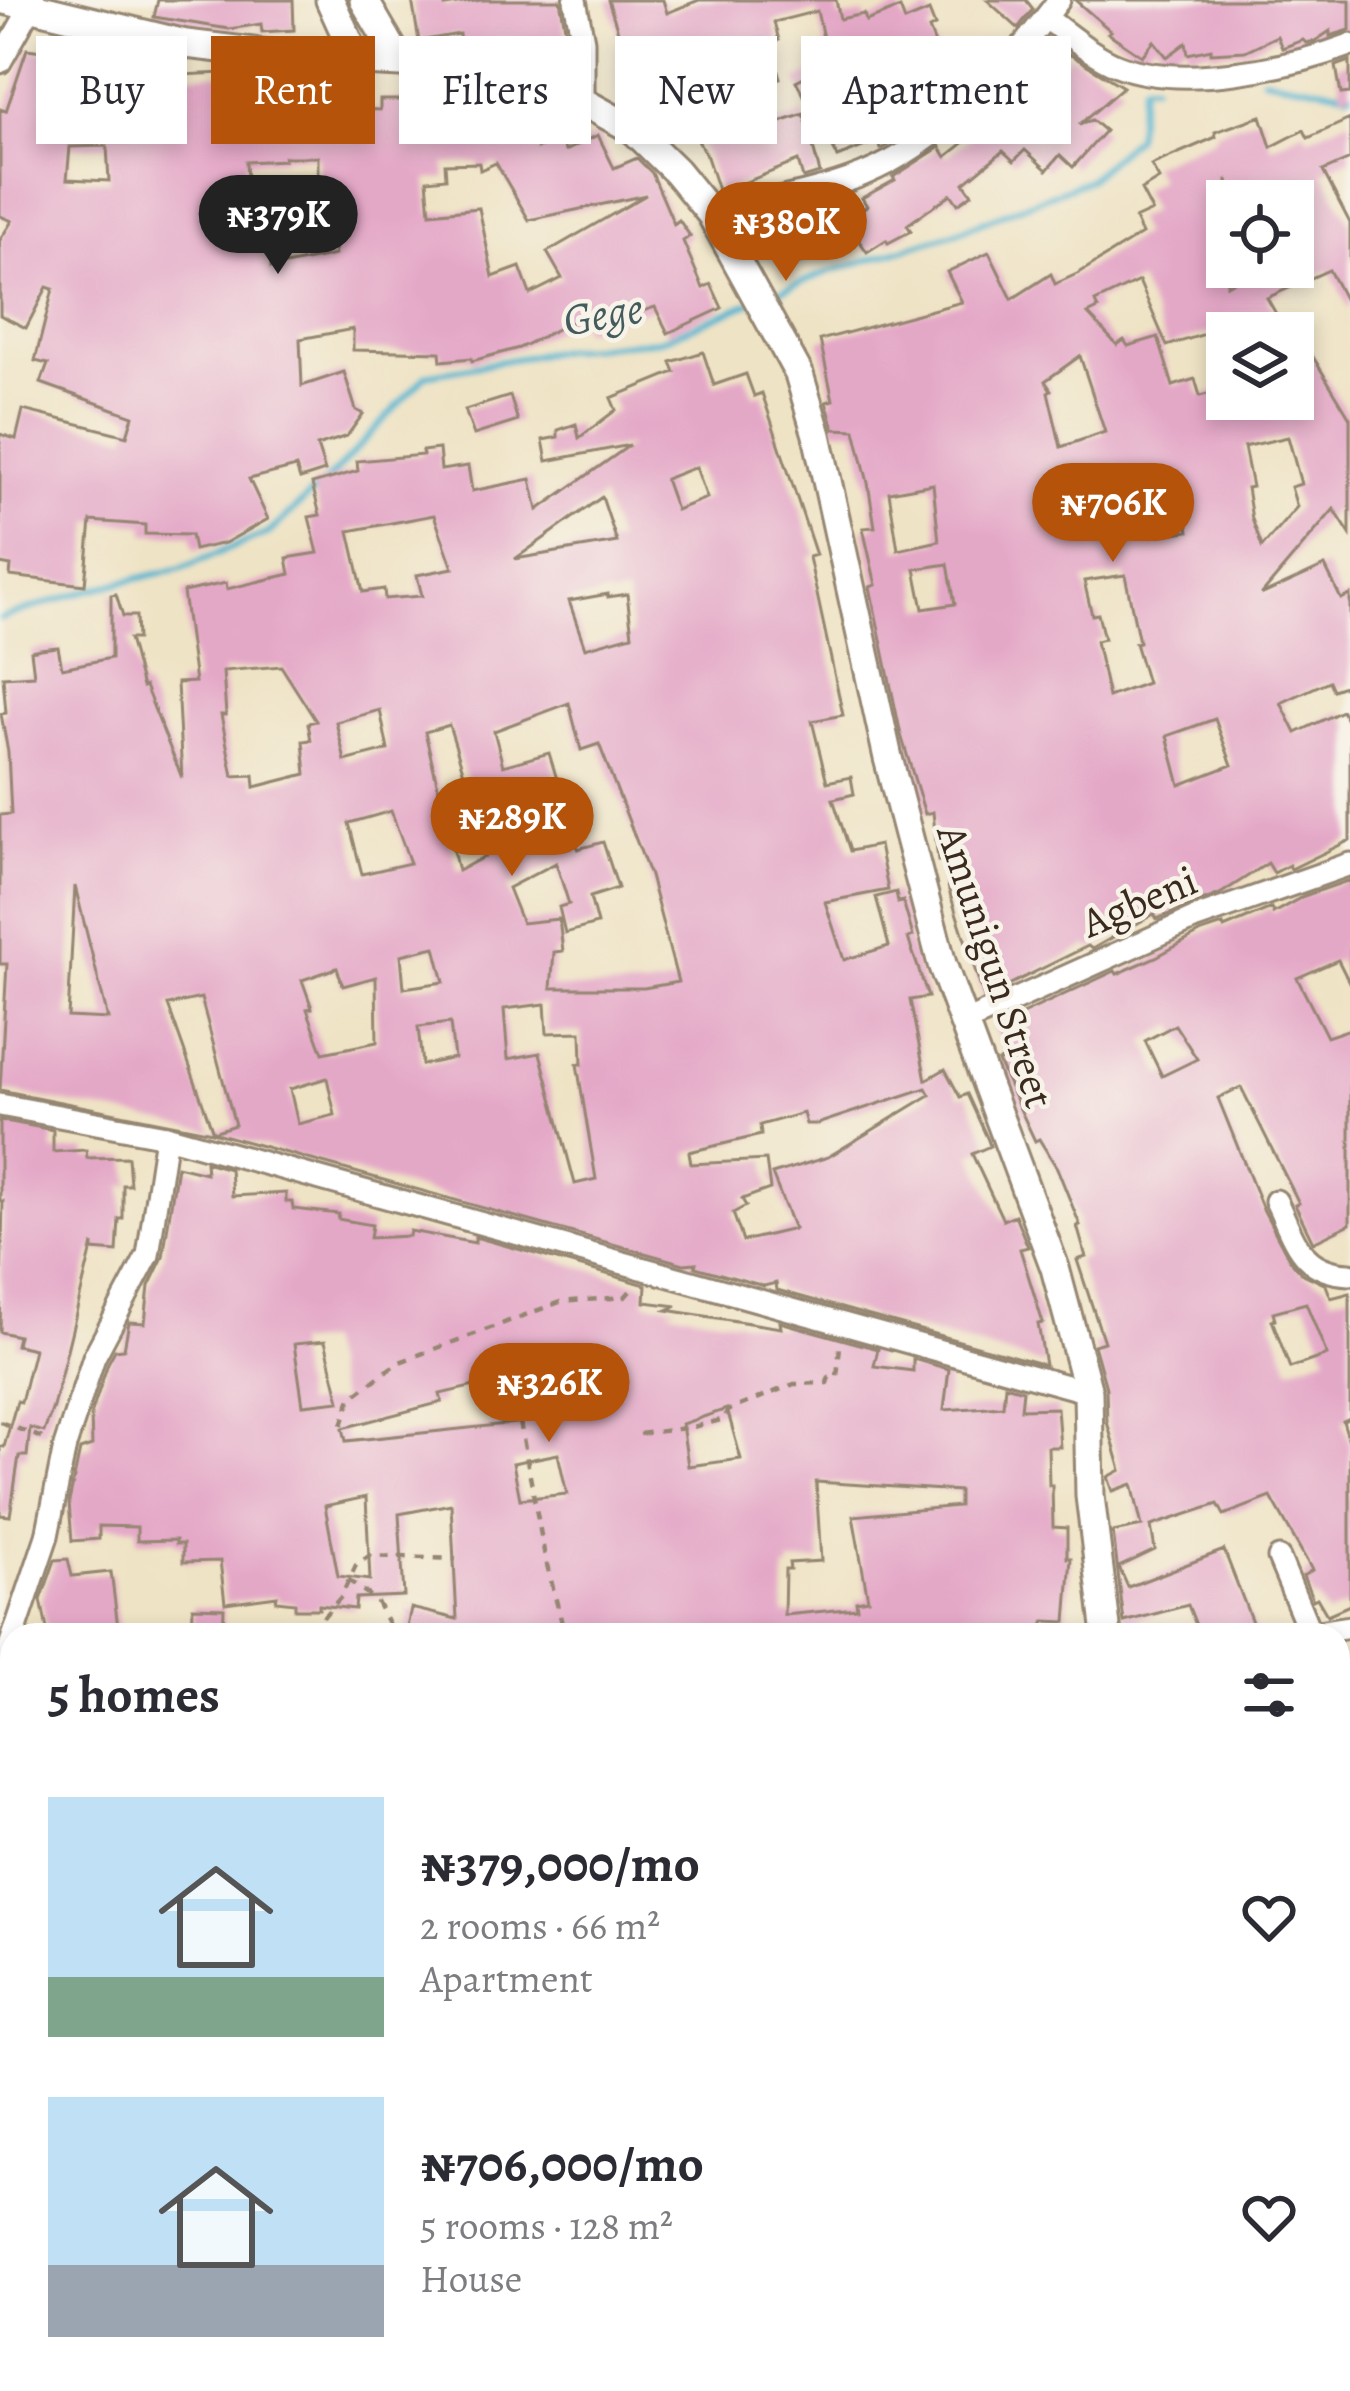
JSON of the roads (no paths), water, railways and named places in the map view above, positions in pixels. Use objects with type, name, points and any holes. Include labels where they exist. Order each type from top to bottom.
[{"type":"main road","name":"Amunigun Street","points":[[4,0],[211,46]]},
{"type":"main road","points":[[330,0],[346,36]]},
{"type":"main road","points":[[364,0],[399,60]]},
{"type":"main road","name":"Amunigun Street","points":[[591,106],[634,130],[711,214],[799,374],[817,434],[888,758],[942,964],[1054,1268],[1088,1392],[1090,1496],[1106,1623]]},
{"type":"street","points":[[575,0],[582,36]]},
{"type":"street","points":[[0,62],[34,4]]},
{"type":"street","points":[[711,214],[858,177],[907,154],[950,124],[983,91],[1052,9],[1118,65],[1150,72],[1230,72],[1316,58],[1350,45]]},
{"type":"street","name":"Agbeni","points":[[963,1023],[1196,918],[1350,864]]},
{"type":"street","points":[[0,1105],[166,1136],[1088,1392]]},
{"type":"street","points":[[18,1623],[47,1536],[64,1446],[94,1358],[148,1255],[166,1136]]},
{"type":"street","points":[[1276,1201],[1304,1258],[1320,1270],[1350,1274]]},
{"type":"street","points":[[1279,1558],[1306,1623]]},
{"type":"waterway","name":"Gege","points":[[1263,78],[1350,93]]},
{"type":"waterway","name":"Gege","points":[[765,297],[949,235],[1088,180],[1135,137],[1143,84],[1154,84]]},
{"type":"waterway","name":"Gege","points":[[0,619],[85,591],[182,568],[269,533],[338,469],[426,375],[562,350],[660,340],[752,302]]}]
